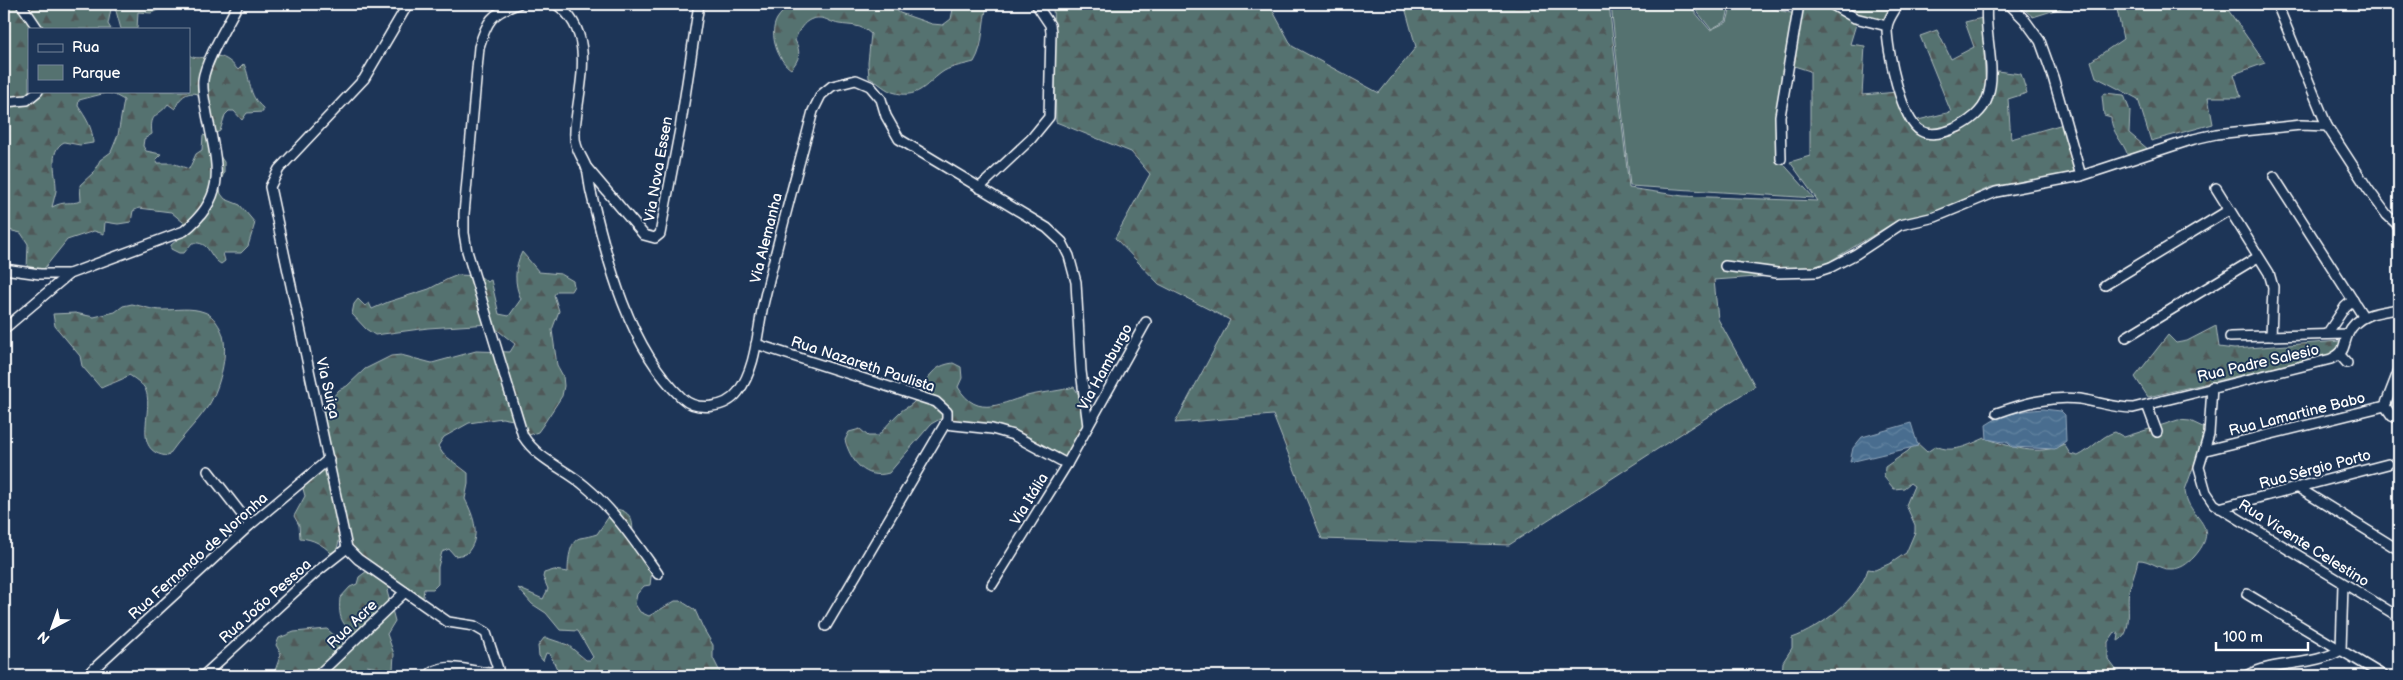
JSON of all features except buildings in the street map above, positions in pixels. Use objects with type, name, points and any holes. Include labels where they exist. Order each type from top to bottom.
[{"type":"street","points":[[21,4],[37,28]]},
{"type":"street","points":[[4,329],[69,274],[184,231],[198,220],[209,205],[217,183],[218,168],[204,97],[203,79],[238,4]]},
{"type":"street","name":"Via Suiça","points":[[347,548],[270,187],[274,176],[280,169],[364,79],[408,4]]},
{"type":"street","points":[[518,4],[493,16],[486,26],[479,47],[464,214],[467,251],[523,436],[530,448],[546,460],[565,470],[605,504],[658,574]]},
{"type":"street","name":"Via Alemanha","points":[[556,4],[570,17],[580,33],[583,48],[583,69],[575,143],[586,167],[612,268],[628,316],[651,360],[671,388],[685,401],[698,406],[712,406],[726,402],[737,393],[744,382],[756,344],[763,306],[813,111],[821,95],[832,86],[856,80],[870,86],[881,99],[886,116],[899,140],[1047,228],[1062,242],[1069,256],[1076,282],[1081,371],[1088,426]]},
{"type":"street","name":"Via Nova Essen","points":[[586,167],[644,235],[655,238],[660,234],[680,129],[699,4]]},
{"type":"street","points":[[979,188],[1030,139],[1048,117],[1051,32],[1050,24],[1036,4]]},
{"type":"street","points":[[1781,159],[1780,116],[1799,4]]},
{"type":"street","points":[[1831,4],[1855,18],[1887,26]]},
{"type":"street","points":[[1898,4],[1887,26],[1892,66],[1914,126],[1926,133],[1943,132],[1962,126],[1983,107],[1987,100],[1990,77],[1986,15],[1988,4]]},
{"type":"street","points":[[2009,4],[2024,19],[2040,41],[2053,77],[2081,176]]},
{"type":"street","points":[[2277,4],[2327,126],[2368,189],[2387,215],[2399,226]]},
{"type":"street","points":[[4,102],[27,100],[37,92]]},
{"type":"street","points":[[1725,266],[1777,273],[1816,272],[1831,267],[1856,254],[1900,226],[1935,217],[1996,192],[2081,176],[2194,138],[2301,125],[2327,126]]},
{"type":"street","points":[[2274,178],[2364,316],[2399,309]]},
{"type":"street","points":[[2216,188],[2269,273],[2273,288],[2270,336]]},
{"type":"street","points":[[2105,285],[2229,210]]},
{"type":"street","points":[[2126,338],[2258,257]]},
{"type":"street","points":[[4,269],[40,274],[69,274]]},
{"type":"street","name":"Rua Padre Salesio","points":[[2327,334],[2345,307],[2353,300]]},
{"type":"street","name":"Rua Padre Salesio","points":[[1997,413],[2024,403],[2057,398],[2081,399],[2121,408],[2147,405],[2212,387],[2332,359],[2340,355],[2345,347],[2347,334],[2364,316]]},
{"type":"street","name":"Via Hamburgo","points":[[1088,426],[1146,322]]},
{"type":"street","points":[[2230,337],[2347,334]]},
{"type":"street","name":"Rua Nazareth Paulista","points":[[756,344],[936,402],[947,412],[945,424]]},
{"type":"street","points":[[2340,355],[2347,363]]},
{"type":"street","name":"Rua Lamartine Babo","points":[[2206,450],[2385,406],[2399,370]]},
{"type":"street","points":[[2212,387],[2209,434],[2206,450],[2200,459],[2200,475],[2210,498],[2220,508]]},
{"type":"street","points":[[2147,405],[2157,432]]},
{"type":"street","points":[[2385,406],[2392,416],[2399,419]]},
{"type":"street","points":[[826,626],[945,424],[992,429],[1014,435],[1067,464]]},
{"type":"street","name":"Via Itália","points":[[992,585],[1067,464],[1088,426]]},
{"type":"street","name":"Rua Fernando de Noronha","points":[[86,676],[250,525],[329,459]]},
{"type":"street","name":"Rua Sérgio Porto","points":[[2220,508],[2388,464]]},
{"type":"street","points":[[208,471],[250,525]]},
{"type":"street","points":[[2297,488],[2399,550]]},
{"type":"street","name":"Rua Vicente Celestino","points":[[2220,508],[2399,617]]},
{"type":"street","points":[[347,548],[448,622],[474,626],[486,632],[497,662],[498,669],[493,673],[443,668],[434,670],[428,676]]},
{"type":"street","name":"Rua João Pessoa","points":[[203,676],[314,574],[347,548]]},
{"type":"street","points":[[2341,650],[2343,584]]},
{"type":"street","name":"Rua Acre","points":[[317,676],[405,592]]},
{"type":"street","points":[[2248,594],[2384,676]]},
{"type":"street","points":[[2246,676],[2266,668],[2329,657],[2341,650]]},
{"type":"green space","points":[[4,4],[162,4],[160,9],[151,13],[138,12],[137,28],[121,28],[116,11],[113,8],[111,9],[108,24],[110,28],[28,28],[28,92],[190,92],[190,55],[200,58],[217,56],[230,62],[238,70],[244,64],[252,93],[263,108],[263,112],[247,113],[242,120],[234,111],[229,111],[225,115],[220,131],[216,133],[212,130],[201,95],[188,94],[179,101],[175,109],[168,104],[153,118],[152,134],[144,139],[143,146],[146,151],[161,154],[156,159],[158,163],[172,163],[189,169],[196,154],[202,150],[203,135],[206,136],[224,162],[224,173],[219,185],[221,194],[225,199],[240,205],[255,223],[248,246],[241,253],[223,253],[225,261],[221,264],[203,244],[192,243],[184,253],[179,253],[171,249],[171,245],[188,231],[189,227],[171,212],[139,208],[133,211],[131,222],[118,224],[105,222],[104,234],[94,231],[67,240],[43,270],[27,269],[28,244],[21,233],[4,229]],"holes":[[[106,93],[113,94],[124,100],[118,135],[111,152],[100,160],[94,172],[80,185],[81,201],[52,207],[56,191],[54,158],[59,146],[64,142],[80,145],[93,143],[90,128],[78,106],[79,100]]]},
{"type":"green space","points":[[790,4],[888,4],[900,13],[932,24],[943,25],[951,19],[954,4],[988,4],[980,48],[974,62],[947,69],[917,92],[904,94],[889,90],[869,78],[868,63],[871,34],[859,27],[836,23],[822,18],[811,19],[801,28],[795,40],[799,55],[791,69],[778,54],[774,39],[774,25]]},
{"type":"green space","points":[[1053,4],[1269,4],[1292,46],[1379,93],[1416,47],[1404,4],[1609,4],[1629,188],[1683,196],[1818,201],[1790,162],[1810,156],[1810,71],[1791,65],[1803,4],[1829,4],[1857,21],[1850,44],[1865,46],[1862,95],[1898,92],[1914,133],[1942,137],[1967,127],[1987,107],[1997,71],[2021,74],[2027,93],[2008,99],[2011,139],[2063,124],[2078,174],[1991,187],[1933,213],[1895,222],[1822,266],[1784,270],[1786,275],[1714,280],[1718,319],[1755,386],[1509,545],[1322,539],[1273,415],[1175,423],[1230,320],[1159,284],[1115,238],[1150,174],[1131,152],[1056,122]]},
{"type":"green space","points":[[1611,4],[1688,4],[1710,30],[1727,22],[1732,4],[1750,4],[1796,14],[1779,159],[1814,198],[1630,186]]},
{"type":"green space","points":[[1691,4],[1730,4],[1726,21],[1711,29]]},
{"type":"green space","points":[[1837,4],[1893,4],[1886,23],[1863,17]]},
{"type":"green space","points":[[2018,4],[2074,4],[2033,17]]},
{"type":"green space","points":[[2116,4],[2224,4],[2265,63],[2234,74],[2241,97],[2208,97],[2213,124],[2151,141],[2138,99],[2096,77],[2091,61],[2123,39]]},
{"type":"green space","points":[[1982,18],[1986,91],[1979,107],[1949,128],[1931,130],[1922,128],[1918,120],[1951,112],[1920,36],[1937,30],[1951,59],[1974,47],[1965,22]]},
{"type":"green space","points":[[2104,93],[2124,95],[2130,111],[2129,133],[2149,150],[2127,159],[2126,150],[2114,130],[2111,117],[2104,115],[2102,96]]},
{"type":"green space","points":[[522,252],[539,272],[561,274],[573,281],[574,286],[571,291],[557,291],[554,295],[559,311],[552,330],[557,365],[563,376],[562,396],[538,432],[529,435],[513,420],[502,418],[469,423],[444,437],[438,446],[443,454],[468,473],[465,499],[475,527],[474,541],[466,554],[455,556],[449,549],[442,552],[438,567],[438,584],[433,589],[424,589],[422,604],[394,589],[390,588],[387,591],[395,621],[387,634],[394,654],[393,670],[367,666],[358,676],[273,676],[281,654],[276,645],[279,638],[294,632],[327,629],[346,646],[354,644],[340,615],[340,598],[350,587],[357,584],[359,577],[367,571],[358,564],[340,537],[337,549],[331,553],[317,542],[300,538],[299,525],[294,516],[305,496],[302,485],[324,462],[324,407],[339,390],[347,386],[365,369],[391,356],[401,355],[432,363],[476,351],[510,352],[515,344],[490,324],[428,328],[375,335],[366,329],[352,314],[354,304],[358,299],[365,306],[369,303],[372,309],[429,289],[458,275],[480,276],[487,282],[491,280],[499,314],[509,316],[521,299],[517,288],[516,276],[517,264]]},
{"type":"green space","points":[[132,304],[158,310],[199,310],[209,314],[220,328],[223,336],[223,367],[213,397],[204,412],[168,456],[156,453],[149,446],[146,438],[148,406],[143,385],[129,375],[101,388],[82,366],[80,356],[55,326],[53,314],[75,313],[94,317],[115,312],[123,306]]},
{"type":"green space","points":[[2216,326],[2219,347],[2234,349],[2341,341],[2339,352],[2148,397],[2135,377],[2168,335],[2176,343],[2187,341]]},
{"type":"green space","points":[[953,363],[961,367],[962,378],[958,387],[966,397],[974,403],[983,406],[1001,404],[1031,395],[1074,387],[1084,403],[1083,437],[1065,457],[1014,429],[949,423],[940,419],[931,424],[889,473],[873,474],[855,462],[845,440],[849,432],[860,429],[868,436],[878,436],[897,415],[913,403],[932,373],[944,365]]},
{"type":"green space","points":[[2178,420],[2190,421],[2207,429],[2185,490],[2187,500],[2202,522],[2206,536],[2194,557],[2181,567],[2167,569],[2138,560],[2128,596],[2128,625],[2126,632],[2118,641],[2119,634],[2115,632],[2108,642],[2108,659],[2121,676],[1782,676],[1783,662],[1792,648],[1792,638],[1803,634],[1837,611],[1857,591],[1868,569],[1875,570],[1891,563],[1906,553],[1915,532],[1915,525],[1906,505],[1914,486],[1910,483],[1904,488],[1894,489],[1884,477],[1885,467],[1908,451],[1916,442],[1927,452],[1936,446],[1954,449],[1967,446],[1985,438],[2015,447],[2034,450],[2054,448],[2064,444],[2070,454],[2078,456],[2115,432],[2124,437]]},
{"type":"green space","points":[[614,509],[629,515],[633,529],[631,540],[653,562],[650,585],[644,586],[637,594],[635,604],[640,612],[649,616],[675,601],[681,601],[695,610],[713,645],[713,658],[722,676],[554,676],[557,669],[550,654],[546,653],[543,661],[539,656],[538,646],[544,638],[547,638],[568,645],[586,660],[590,660],[593,657],[578,631],[560,630],[546,613],[532,604],[518,588],[543,599],[548,589],[543,577],[544,573],[554,570],[568,572],[568,563],[573,543],[580,538],[597,534]]},
{"type":"water","points":[[2043,409],[2061,411],[2065,415],[2066,441],[2055,449],[2012,447],[2008,443],[1987,439],[1986,425],[1992,421],[2013,413]]},
{"type":"water","points":[[1911,423],[1918,446],[1850,462],[1853,448],[1862,437]]}]
